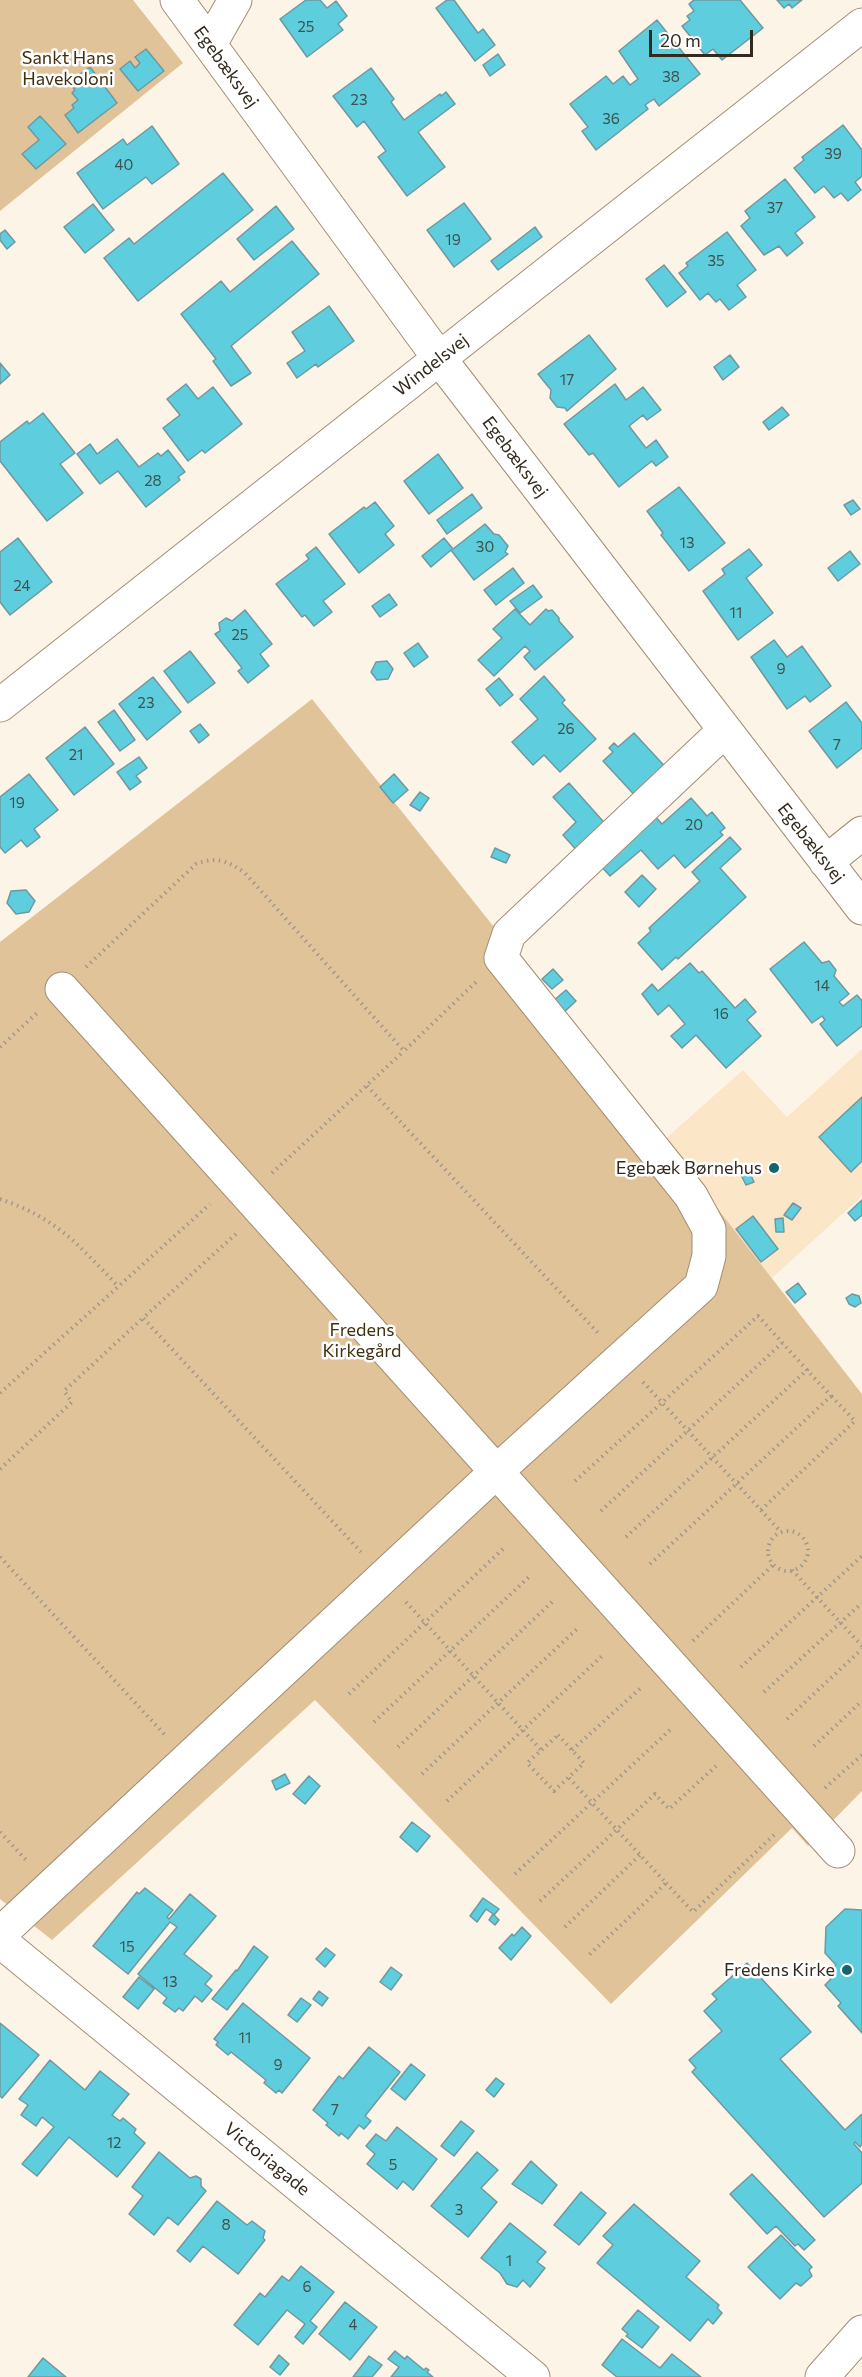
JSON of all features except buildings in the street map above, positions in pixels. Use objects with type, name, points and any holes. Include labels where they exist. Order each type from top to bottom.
[{"type":"street","name":"Egebæksvej","points":[[177,0],[439,358],[862,908]]},
{"type":"street","points":[[210,44],[235,0]]},
{"type":"street","name":"Windelsvej","points":[[0,705],[862,25]]},
{"type":"street","points":[[0,1934],[497,1471],[701,1286],[709,1256],[709,1228],[691,1196],[501,958],[509,934],[725,730]]},
{"type":"street","points":[[826,862],[862,833]]},
{"type":"street","points":[[62,989],[838,1851]]},
{"type":"street","name":"Victoriagade","points":[[0,1941],[533,2377]]},
{"type":"street","points":[[822,2377],[862,2332]]},
{"type":"path","points":[[0,1047],[196,864],[209,859],[219,859],[230,862],[245,873],[404,1051]]},
{"type":"path","points":[[0,1469],[72,1402],[64,1391],[143,1318],[248,1196],[501,958]]},
{"type":"path","points":[[367,1086],[622,1358],[781,1532]]},
{"type":"path","points":[[0,1393],[119,1286],[248,1196]]},
{"type":"path","points":[[0,1199],[28,1209],[62,1230],[119,1286]]},
{"type":"path","points":[[575,1481],[758,1316],[855,1421],[761,1510]]},
{"type":"path","points":[[143,1318],[541,1750]]},
{"type":"path","points":[[601,1511],[782,1343]]},
{"type":"path","points":[[626,1538],[807,1370]]},
{"type":"path","points":[[650,1564],[831,1396]]},
{"type":"path","points":[[781,1532],[794,1532],[800,1535],[807,1546],[808,1552],[803,1564],[792,1570],[779,1568],[768,1553],[771,1540],[781,1532]]},
{"type":"path","points":[[349,1694],[504,1548]]},
{"type":"path","points":[[741,1667],[862,1556]]},
{"type":"path","points":[[0,1557],[188,1760]]},
{"type":"path","points":[[787,1719],[862,1648],[792,1570]]},
{"type":"path","points":[[375,1722],[530,1576]]},
{"type":"path","points":[[398,1747],[553,1601]]},
{"type":"path","points":[[765,1692],[862,1603]]},
{"type":"path","points":[[422,1774],[578,1628]]},
{"type":"path","points":[[447,1801],[603,1655]]},
{"type":"path","points":[[814,1746],[862,1701]]},
{"type":"path","points":[[514,1874],[670,1730]]},
{"type":"path","points":[[558,1734],[584,1764],[554,1791],[527,1763],[541,1750],[558,1734]]},
{"type":"path","points":[[540,1901],[655,1794],[669,1809],[741,1743]]},
{"type":"path","points":[[569,1778],[693,1912],[862,1755]]},
{"type":"path","points":[[0,1832],[51,1887]]},
{"type":"path","points":[[565,1926],[640,1855]]},
{"type":"path","points":[[589,1955],[666,1883]]},
{"type":"shaded area","name":"Egebæk Børnehus","points":[[862,1049],[862,1196],[771,1279],[664,1140],[743,1070],[787,1117]]},
{"type":"green space","name":"Sankt Hans Havekoloni","points":[[0,0],[133,0],[183,63],[0,211]]},
{"type":"green space","name":"Fredens Kirkegård","points":[[312,699],[664,1140],[862,1394],[862,1791],[808,1846],[792,1828],[611,2004],[315,1700],[52,1940],[0,1899],[0,942]]},
{"type":"place","name":"Egebæk Børnehus","points":[[774,1168]]},
{"type":"place","name":"Fredens Kirke","points":[[847,1970]]}]
